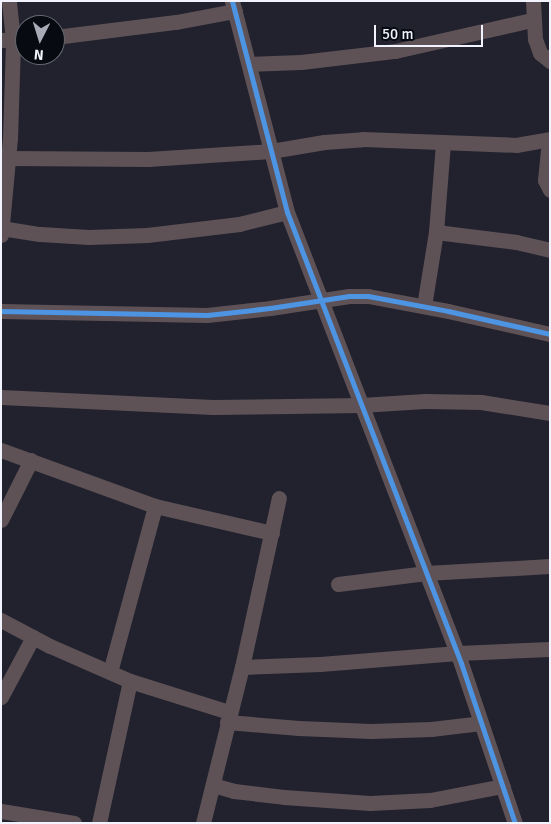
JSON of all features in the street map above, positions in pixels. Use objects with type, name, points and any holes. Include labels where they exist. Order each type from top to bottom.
[{"type":"street","points":[[1,235],[8,158],[13,40],[9,1]]},
{"type":"street","points":[[532,1],[532,20],[538,48],[543,57],[550,61]]},
{"type":"street","points":[[65,37],[176,22],[234,6],[287,212],[360,405],[458,653],[515,823]]},
{"type":"street","points":[[249,64],[301,62],[395,51],[532,20]]},
{"type":"street","points":[[8,158],[148,159],[271,151],[324,142],[363,139],[516,144],[549,139],[545,180],[550,190]]},
{"type":"street","points":[[424,306],[436,232],[444,142]]},
{"type":"street","points":[[2,228],[40,234],[89,237],[147,235],[194,231],[239,224],[287,212]]},
{"type":"street","points":[[436,232],[516,242],[550,250]]},
{"type":"street","points":[[1,311],[207,314],[368,296],[424,306],[550,334]]},
{"type":"street","points":[[1,397],[213,406],[360,405],[426,401],[481,402],[550,413]]},
{"type":"street","points":[[1,450],[155,506],[272,533]]},
{"type":"street","points":[[1,520],[31,460]]},
{"type":"street","points":[[203,823],[242,667],[279,498]]},
{"type":"street","points":[[110,672],[155,506]]},
{"type":"street","points":[[338,584],[426,573],[550,566]]},
{"type":"street","points":[[1,620],[33,637],[130,681],[228,717],[290,728],[371,731],[431,729],[481,722]]},
{"type":"street","points":[[1,697],[33,637]]},
{"type":"street","points":[[242,667],[395,660],[458,653],[550,649]]},
{"type":"street","points":[[99,823],[130,681]]},
{"type":"street","points":[[213,786],[234,791],[284,797],[370,803],[430,800],[503,786]]},
{"type":"street","points":[[1,811],[74,823]]},
{"type":"cycle path","points":[[232,1],[287,212],[461,663],[515,823]]},
{"type":"cycle path","points":[[1,311],[207,315],[349,296],[368,296],[448,311],[550,334]]}]
